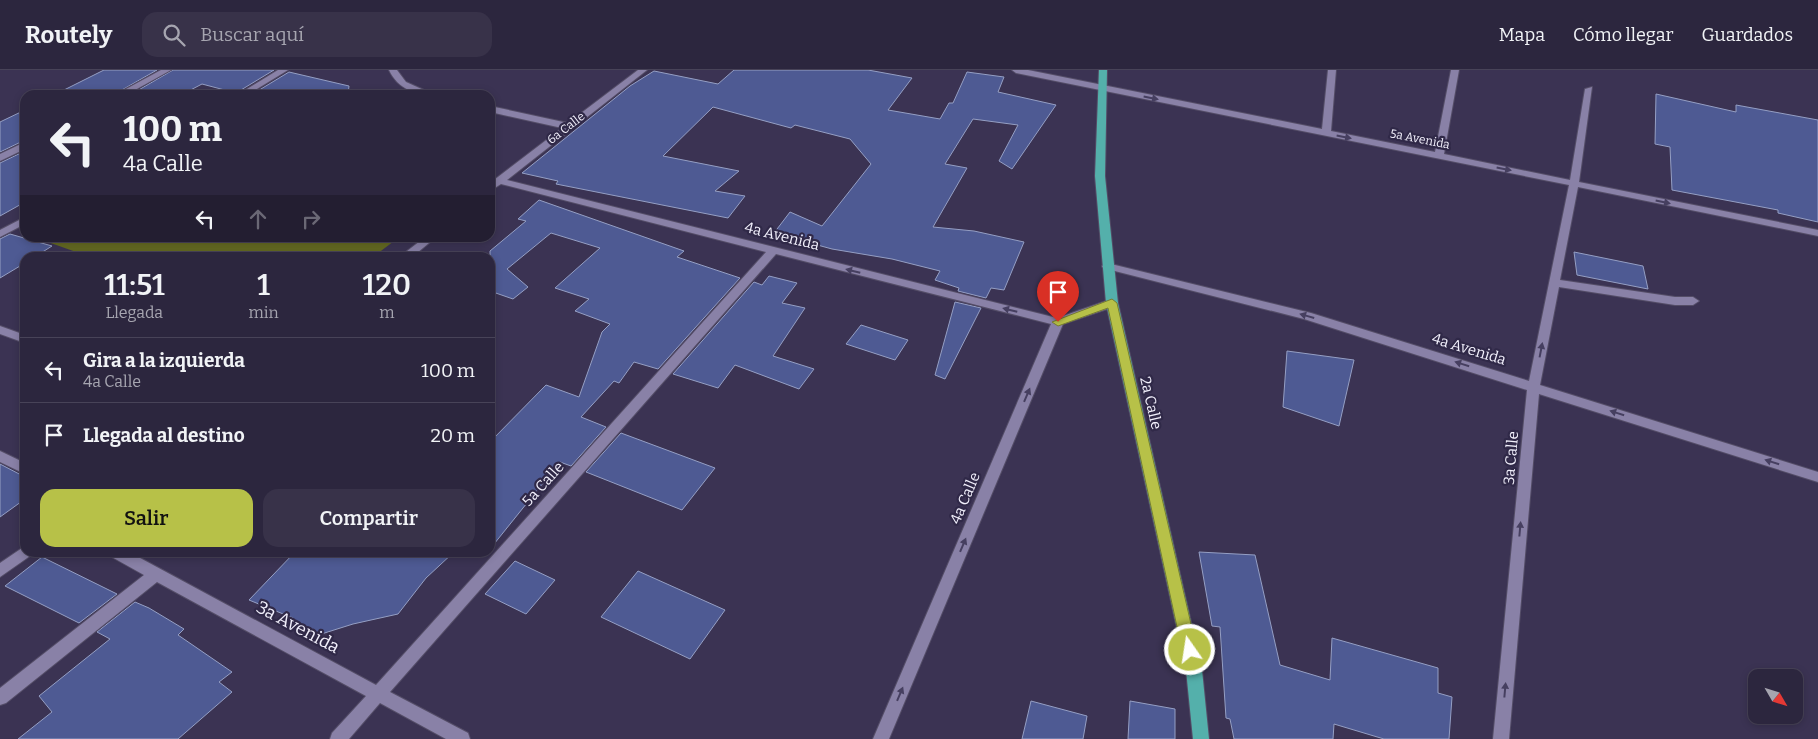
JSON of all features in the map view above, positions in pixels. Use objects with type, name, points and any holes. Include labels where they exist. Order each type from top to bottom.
[{"type":"main road","name":"2a Calle","points":[[1104,70],[1100,176],[1112,303],[1194,670],[1201,739]]},
{"type":"street","points":[[129,90],[167,70]]},
{"type":"street","points":[[250,90],[284,70]]},
{"type":"street","points":[[393,70],[396,79],[417,90]]},
{"type":"street","name":"6a Calle","points":[[495,184],[567,126],[643,70]]},
{"type":"street","name":"5a Avenida","points":[[1016,70],[1818,233]]},
{"type":"street","points":[[1326,133],[1332,70]]},
{"type":"street","points":[[1439,156],[1456,70]]},
{"type":"street","name":"3a Calle","points":[[1501,739],[1534,386],[1574,183],[1589,89]]},
{"type":"street","points":[[495,111],[567,126]]},
{"type":"street","points":[[0,158],[20,148]]},
{"type":"street","name":"4a Avenida","points":[[499,181],[1058,322]]},
{"type":"street","points":[[0,234],[20,223]]},
{"type":"street","points":[[412,252],[425,242]]},
{"type":"street","name":"5a Calle","points":[[338,739],[773,251]]},
{"type":"street","name":"4a Avenida","points":[[1107,266],[1307,316],[1818,477]]},
{"type":"street","points":[[1554,283],[1675,301],[1694,301]]},
{"type":"street","points":[[1058,322],[1112,303]]},
{"type":"street","name":"4a Calle","points":[[880,739],[1058,322]]},
{"type":"street","points":[[0,330],[20,337]]},
{"type":"street","points":[[0,456],[20,466]]},
{"type":"street","points":[[0,571],[20,556]]},
{"type":"street","name":"3a Avenida","points":[[124,557],[462,739]]},
{"type":"street","points":[[0,698],[156,574]]},
{"type":"green space","points":[[48,242],[393,242],[380,252],[76,252]]},
{"type":"building","points":[[104,70],[157,70],[122,90],[64,90]]},
{"type":"building","points":[[173,70],[274,70],[241,90],[225,90],[202,84],[191,90],[139,90]]},
{"type":"building","points":[[734,70],[868,70],[912,78],[888,110],[940,119],[949,103],[953,103],[967,72],[1004,77],[998,92],[1056,105],[1012,169],[999,161],[1018,125],[973,119],[945,164],[967,168],[933,227],[974,231],[1024,242],[1004,290],[991,288],[986,298],[958,291],[959,288],[935,280],[940,271],[892,259],[832,249],[774,233],[790,212],[822,226],[871,164],[850,139],[795,125],[791,128],[713,107],[663,156],[739,171],[715,191],[745,196],[728,218],[556,184],[558,181],[522,173],[630,86],[654,71],[718,84]]},
{"type":"building","points":[[289,72],[349,86],[349,90],[259,90]]},
{"type":"building","points":[[1656,94],[1736,112],[1736,105],[1818,120],[1818,222],[1778,213],[1778,210],[1672,190],[1670,147],[1655,144]]},
{"type":"building","points":[[20,112],[20,142],[0,152],[0,122]]},
{"type":"building","points":[[20,153],[20,205],[0,216],[0,163]]},
{"type":"building","points":[[539,200],[684,251],[677,257],[740,278],[658,369],[634,362],[619,383],[614,381],[581,417],[606,427],[571,466],[560,462],[495,543],[495,437],[546,385],[579,397],[602,332],[610,324],[575,311],[589,299],[555,288],[600,248],[551,233],[507,269],[528,287],[513,299],[495,293],[495,252],[490,251],[526,221],[518,219]]},
{"type":"building","points":[[10,234],[20,237],[20,242],[38,242],[52,246],[42,252],[20,252],[20,266],[0,278],[0,239]]},
{"type":"building","points":[[1574,252],[1643,266],[1648,289],[1577,275]]},
{"type":"building","points":[[769,276],[797,283],[782,303],[805,308],[773,356],[814,369],[799,389],[735,365],[718,388],[673,374],[754,282],[762,285]]},
{"type":"building","points":[[955,302],[981,308],[945,379],[935,375]]},
{"type":"building","points":[[861,325],[908,340],[895,360],[846,344]]},
{"type":"building","points":[[1287,351],[1354,360],[1339,426],[1283,407]]},
{"type":"building","points":[[621,433],[715,468],[682,510],[586,472]]},
{"type":"building","points":[[0,464],[20,474],[20,503],[0,517]]},
{"type":"building","points":[[1199,552],[1255,555],[1280,665],[1330,680],[1332,638],[1438,668],[1438,693],[1452,697],[1449,739],[1384,739],[1334,724],[1333,739],[1234,739],[1230,719],[1226,718],[1220,627],[1212,626]]},
{"type":"building","points":[[42,557],[117,594],[79,623],[5,586]]},
{"type":"building","points":[[290,557],[449,557],[426,578],[398,614],[353,624],[315,636],[287,625],[293,618],[249,600]]},
{"type":"building","points":[[515,561],[555,580],[526,614],[485,594]]},
{"type":"building","points":[[638,571],[725,610],[690,659],[601,617]]},
{"type":"building","points":[[135,602],[149,608],[184,629],[178,635],[232,672],[219,682],[232,692],[178,739],[18,739],[52,712],[39,696],[110,639],[97,632]]},
{"type":"building","points":[[1031,701],[1087,716],[1083,739],[1022,739]]},
{"type":"building","points":[[1130,701],[1175,709],[1175,739],[1128,739]]},
{"type":"route","points":[[1058,322],[1112,303],[1190,650]]}]
